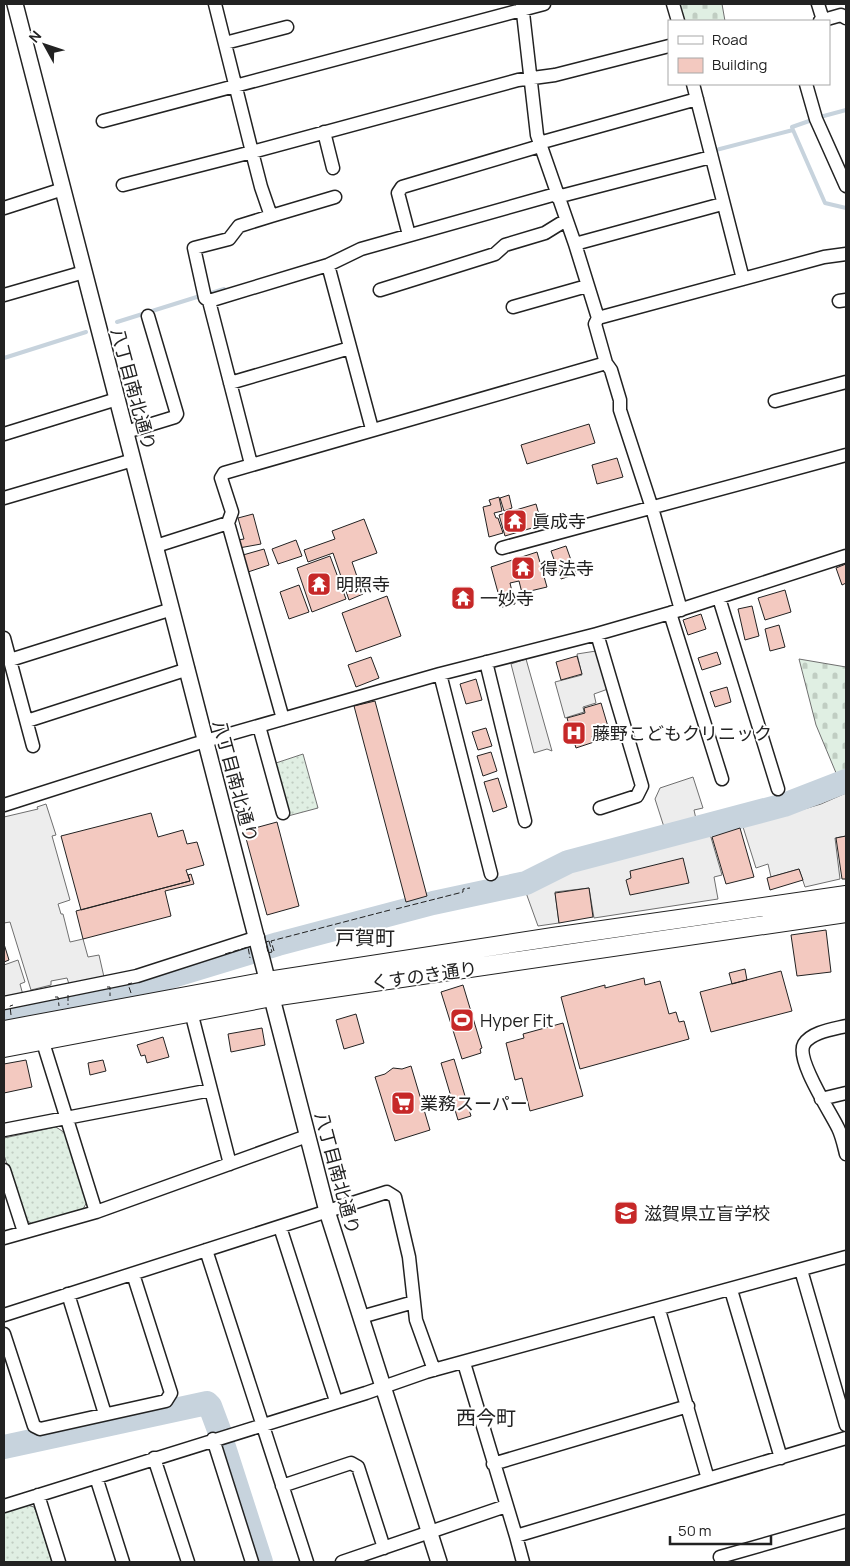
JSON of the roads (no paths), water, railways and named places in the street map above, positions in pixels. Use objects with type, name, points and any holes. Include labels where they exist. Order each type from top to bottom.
[{"type":"main road","name":"くすのき通り","points":[[4,1048],[191,1013],[270,989],[554,937],[846,895]]},
{"type":"main road","name":"くすのき通り","points":[[4,1030],[186,995],[270,989],[846,913]]},
{"type":"street","name":"八丁目南北通り","points":[[14,4],[260,945],[327,1211],[439,1562]]},
{"type":"street","points":[[214,4],[261,187],[271,216]]},
{"type":"street","points":[[103,121],[523,6],[544,4]]},
{"type":"street","points":[[674,4],[678,20]]},
{"type":"street","points":[[818,4],[822,20]]},
{"type":"street","points":[[523,6],[529,78],[539,145],[575,244],[598,318],[595,324],[606,363],[611,370],[620,400],[620,410],[652,508],[676,612],[722,779]]},
{"type":"street","points":[[825,20],[841,15],[846,18]]},
{"type":"street","points":[[225,44],[287,27]]},
{"type":"street","points":[[123,185],[529,78],[555,75],[668,46]]},
{"type":"street","points":[[693,85],[722,204],[743,279]]},
{"type":"street","points":[[806,85],[816,120],[846,186]]},
{"type":"street","points":[[409,236],[398,193],[402,187],[697,99]]},
{"type":"street","points":[[324,132],[333,168]]},
{"type":"street","points":[[209,301],[328,265],[361,249],[556,196],[711,158]]},
{"type":"street","points":[[4,208],[63,189]]},
{"type":"street","points":[[251,464],[209,301],[205,298],[194,248],[229,239],[239,226],[335,197]]},
{"type":"street","points":[[575,244],[722,204]]},
{"type":"street","points":[[380,290],[495,254],[505,245],[545,233],[566,220]]},
{"type":"street","points":[[598,318],[743,279],[846,254]]},
{"type":"street","points":[[328,265],[372,429]]},
{"type":"street","points":[[4,295],[84,272]]},
{"type":"street","points":[[513,307],[587,286]]},
{"type":"street","points":[[126,432],[175,417],[177,414],[148,316]]},
{"type":"street","points":[[230,383],[350,348]]},
{"type":"street","points":[[283,719],[228,523],[232,512],[222,478],[224,473],[606,363]]},
{"type":"street","points":[[775,400],[846,382]]},
{"type":"street","points":[[4,434],[117,399]]},
{"type":"street","points":[[502,548],[846,455]]},
{"type":"street","points":[[4,498],[133,460]]},
{"type":"street","points":[[156,546],[228,523]]},
{"type":"street","points":[[4,805],[283,719],[440,674],[676,612],[846,556]]},
{"type":"street","points":[[719,598],[778,789]]},
{"type":"street","points":[[10,660],[172,609]]},
{"type":"street","points":[[597,634],[642,786],[637,796],[600,808]]},
{"type":"street","points":[[4,638],[34,746]]},
{"type":"street","points":[[486,662],[525,821]]},
{"type":"street","points":[[27,721],[188,669]]},
{"type":"street","points":[[440,674],[490,874]]},
{"type":"street","points":[[259,726],[282,813]]},
{"type":"street","points":[[4,1002],[137,976],[260,945]]},
{"type":"street","points":[[186,995],[230,1164]]},
{"type":"street","points":[[37,1024],[96,1212]]},
{"type":"street","points":[[846,1026],[824,1032],[804,1044],[803,1050],[809,1074],[839,1131],[846,1154]]},
{"type":"street","points":[[4,1130],[211,1090]]},
{"type":"street","points":[[821,1099],[846,1093]]},
{"type":"street","points":[[4,1238],[96,1212],[307,1136]]},
{"type":"street","points":[[4,1170],[24,1232]]},
{"type":"street","points":[[4,1315],[387,1192],[394,1197],[409,1257],[419,1331],[434,1370]]},
{"type":"street","points":[[280,1227],[336,1401]]},
{"type":"street","points":[[206,1250],[307,1562]]},
{"type":"street","points":[[4,1506],[434,1370],[659,1310],[846,1257]]},
{"type":"street","points":[[801,1270],[846,1425]]},
{"type":"street","points":[[4,1334],[34,1426],[40,1429],[166,1401],[171,1393],[133,1274]]},
{"type":"street","points":[[731,1290],[781,1458]]},
{"type":"street","points":[[68,1294],[105,1414]]},
{"type":"street","points":[[361,1317],[414,1302]]},
{"type":"street","points":[[659,1310],[708,1479]]},
{"type":"street","points":[[464,1363],[523,1562]]},
{"type":"street","points":[[493,1464],[688,1406]]},
{"type":"street","points":[[516,1536],[846,1438]]},
{"type":"street","points":[[213,1440],[252,1562]]},
{"type":"street","points":[[154,1458],[188,1562]]},
{"type":"street","points":[[282,1486],[351,1463],[358,1467],[384,1548]]},
{"type":"street","points":[[96,1477],[123,1562]]},
{"type":"street","points":[[38,1495],[59,1562]]},
{"type":"street","points":[[342,1562],[506,1506]]},
{"type":"street","points":[[720,1557],[846,1521]]},
{"type":"waterway","points":[[820,117],[846,110]]},
{"type":"waterway","points":[[812,120],[792,127],[793,130],[825,203],[846,208]]},
{"type":"waterway","points":[[716,150],[793,130]]},
{"type":"waterway","points":[[208,294],[224,289]]},
{"type":"waterway","points":[[117,322],[200,296]]},
{"type":"waterway","points":[[4,358],[86,332]]},
{"type":"waterway","points":[[4,1012],[143,985],[278,944],[433,903],[526,883],[568,862],[784,805],[846,781]]},
{"type":"waterway","points":[[4,1447],[207,1403],[210,1406],[219,1430]]},
{"type":"waterway","points":[[223,1444],[261,1562]]},
{"type":"place","name":"眞成寺","points":[[515,521]]},
{"type":"place","name":"得法寺","points":[[523,568]]},
{"type":"place","name":"明照寺","points":[[319,584]]},
{"type":"place","name":"一妙寺","points":[[463,598]]},
{"type":"place","name":"藤野こどもクリニック","points":[[574,733]]},
{"type":"place","name":"Hyper Fit","points":[[462,1020]]},
{"type":"place","name":"業務スーパー","points":[[403,1103]]},
{"type":"place","name":"滋賀県立盲学校","points":[[626,1213]]},
{"type":"district","name":"戸賀町","points":[[365,937]]},
{"type":"district","name":"西今町","points":[[486,1417]]}]
